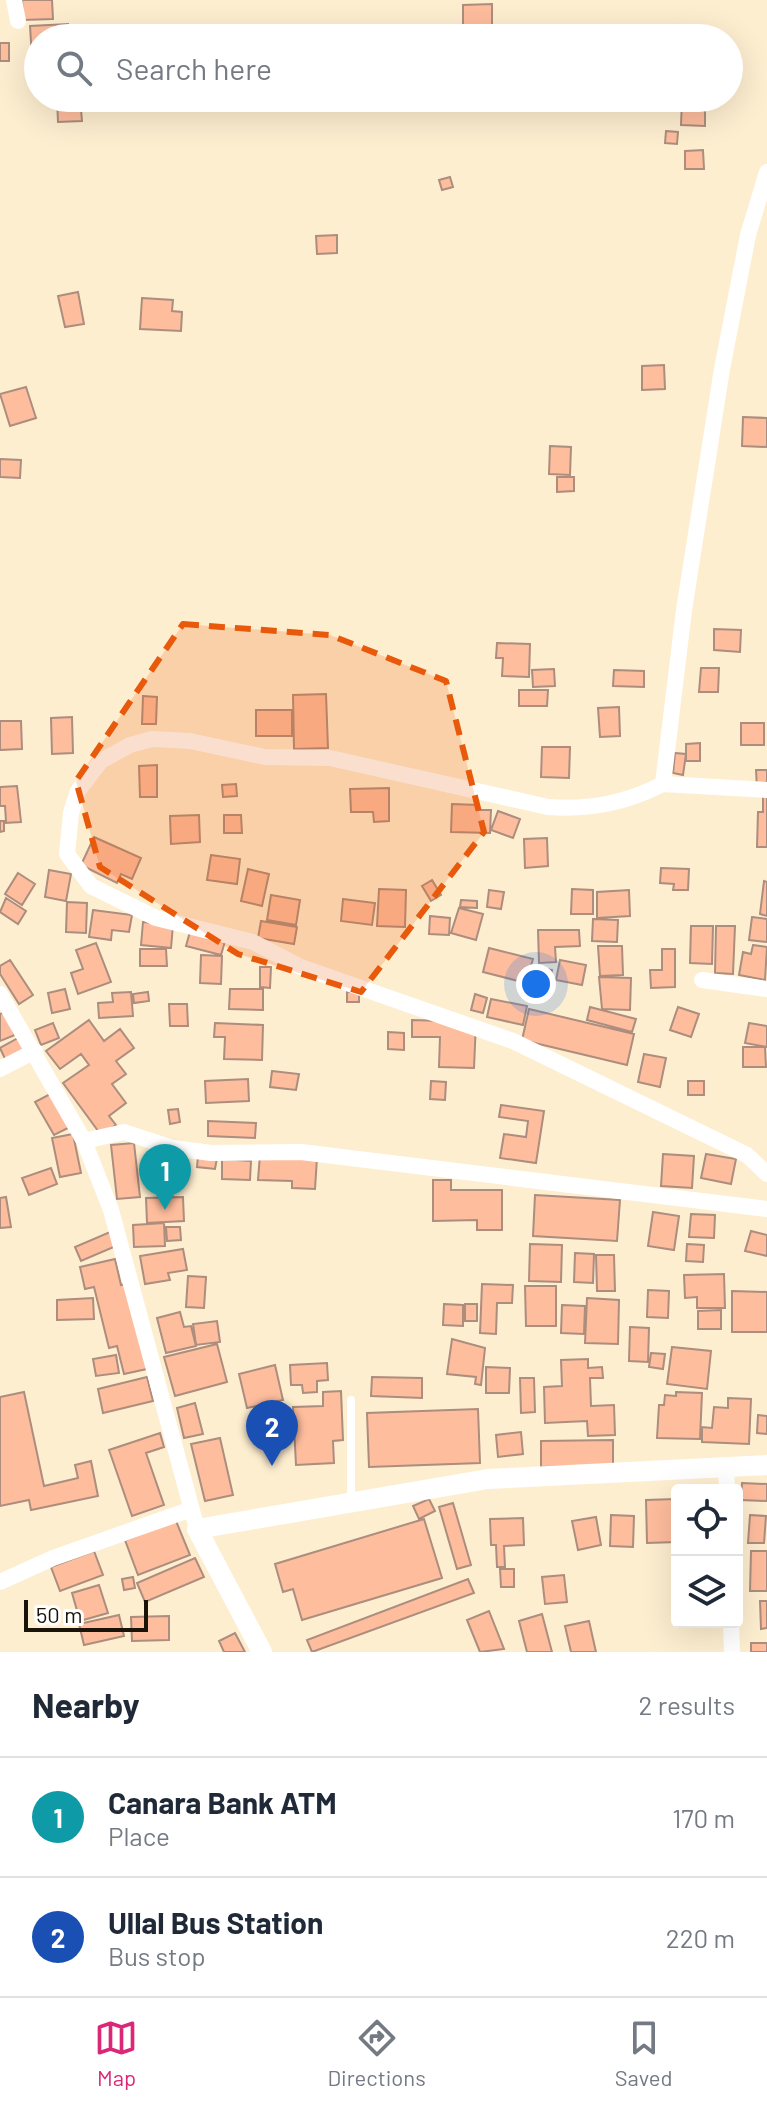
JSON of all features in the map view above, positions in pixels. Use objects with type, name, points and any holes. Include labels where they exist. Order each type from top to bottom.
[{"type":"street","points":[[14,0],[18,21]]},
{"type":"street","points":[[663,784],[684,610],[720,382],[748,235],[767,172]]},
{"type":"street","points":[[767,790],[663,784],[629,801],[561,808],[481,794],[330,758],[265,757],[190,741],[152,739],[130,745],[101,761],[78,791],[71,813],[67,854],[91,886],[142,911],[253,942],[301,967],[513,1041],[747,1155],[767,1174]]},
{"type":"street","points":[[702,980],[767,989]]},
{"type":"street","points":[[0,994],[84,1141],[111,1210],[193,1520],[262,1652]]},
{"type":"street","points":[[0,1069],[35,1051]]},
{"type":"street","points":[[84,1141],[124,1132],[173,1148],[211,1153],[301,1152],[767,1209]]},
{"type":"street","points":[[0,1582],[53,1558],[193,1520],[351,1502],[488,1479],[767,1465]]},
{"type":"street","points":[[726,1467],[727,1484]]},
{"type":"street","points":[[731,1628],[732,1652]]},
{"type":"lane","points":[[351,1400],[351,1502]]},
{"type":"highlighted area","points":[[183,624],[330,635],[446,681],[484,832],[361,992],[238,954],[100,867],[76,781]]},
{"type":"building","points":[[22,0],[52,0],[53,19],[23,20]]},
{"type":"building","points":[[492,4],[492,24],[463,24],[463,5]]},
{"type":"building","points":[[0,43],[9,43],[9,61],[0,61]]},
{"type":"building","points":[[58,112],[81,112],[82,121],[58,122]]},
{"type":"building","points":[[682,112],[705,112],[705,126],[681,125]]},
{"type":"building","points":[[666,131],[678,132],[677,144],[665,143]]},
{"type":"building","points":[[703,150],[704,169],[685,169],[685,151]]},
{"type":"building","points":[[450,177],[453,187],[442,190],[439,180]]},
{"type":"building","points":[[337,235],[337,253],[317,254],[316,236]]},
{"type":"building","points":[[78,292],[84,324],[65,327],[58,296]]},
{"type":"building","points":[[142,298],[173,300],[172,311],[182,312],[181,331],[140,329]]},
{"type":"building","points":[[664,365],[665,389],[642,390],[642,366]]},
{"type":"building","points":[[26,387],[36,418],[10,426],[0,394]]},
{"type":"building","points":[[743,417],[767,418],[767,447],[742,446]]},
{"type":"building","points":[[550,446],[571,447],[570,475],[549,474]]},
{"type":"building","points":[[0,459],[21,460],[20,478],[0,477]]},
{"type":"building","points":[[557,477],[574,477],[574,491],[557,492]]},
{"type":"building","points":[[714,629],[741,630],[740,652],[714,650]]},
{"type":"building","points":[[497,643],[530,644],[529,677],[502,676],[503,658],[496,658]]},
{"type":"building","points":[[701,668],[719,668],[718,692],[699,692]]},
{"type":"building","points":[[554,669],[555,686],[533,687],[532,670]]},
{"type":"building","points":[[614,670],[644,671],[644,687],[613,686]]},
{"type":"building","points":[[519,690],[548,690],[547,706],[519,706]]},
{"type":"building","points":[[326,694],[328,748],[294,749],[293,695]]},
{"type":"building","points":[[143,696],[157,697],[156,724],[142,724]]},
{"type":"building","points":[[619,707],[620,736],[600,737],[598,708]]},
{"type":"building","points":[[256,710],[292,710],[292,736],[256,736]]},
{"type":"building","points":[[72,717],[73,753],[52,754],[51,718]]},
{"type":"building","points":[[0,721],[21,721],[22,749],[0,750]]},
{"type":"building","points":[[741,723],[764,723],[764,745],[741,745]]},
{"type":"building","points":[[700,743],[700,761],[686,761],[686,744]]},
{"type":"building","points":[[542,747],[570,747],[569,778],[541,777]]},
{"type":"building","points":[[675,753],[686,754],[683,775],[673,773]]},
{"type":"building","points":[[157,765],[157,797],[140,797],[139,766]]},
{"type":"building","points":[[756,770],[767,770],[767,788],[757,789]]},
{"type":"building","points":[[236,784],[237,796],[223,797],[222,785]]},
{"type":"building","points":[[17,786],[21,822],[4,823],[4,831],[0,832],[0,821],[6,821],[5,806],[0,806],[0,787]]},
{"type":"building","points":[[389,788],[389,821],[374,822],[373,812],[351,812],[350,789]]},
{"type":"building","points":[[763,794],[767,794],[767,847],[757,847],[758,812],[763,812]]},
{"type":"building","points":[[452,804],[478,805],[478,810],[491,810],[490,833],[451,832]]},
{"type":"building","points":[[498,811],[520,819],[513,838],[491,830]]},
{"type":"building","points":[[199,815],[200,842],[171,844],[170,816]]},
{"type":"building","points":[[224,815],[241,815],[242,833],[224,833]]},
{"type":"building","points":[[94,837],[141,858],[132,879],[121,874],[117,883],[81,865]]},
{"type":"building","points":[[547,838],[548,866],[525,868],[524,839]]},
{"type":"building","points":[[211,855],[240,859],[237,884],[207,880]]},
{"type":"building","points":[[661,868],[689,869],[688,890],[673,890],[674,884],[660,883]]},
{"type":"building","points":[[248,869],[269,874],[262,906],[241,901]]},
{"type":"building","points":[[49,870],[71,874],[66,901],[45,897]]},
{"type":"building","points":[[18,873],[35,884],[22,905],[5,894]]},
{"type":"building","points":[[432,880],[441,895],[431,901],[422,886]]},
{"type":"building","points":[[764,881],[767,882],[767,916],[760,914]]},
{"type":"building","points":[[379,889],[406,890],[405,927],[377,926]]},
{"type":"building","points":[[572,889],[593,890],[593,914],[571,914]]},
{"type":"building","points":[[489,890],[504,892],[501,909],[487,907]]},
{"type":"building","points":[[629,890],[630,916],[597,918],[597,892]]},
{"type":"building","points":[[271,895],[300,900],[296,925],[267,920]]},
{"type":"building","points":[[6,898],[26,911],[18,924],[0,912]]},
{"type":"building","points":[[343,899],[375,903],[372,925],[341,921]]},
{"type":"building","points":[[461,900],[477,901],[477,908],[460,907]]},
{"type":"building","points":[[67,902],[87,903],[86,933],[66,932]]},
{"type":"building","points":[[459,908],[483,914],[476,940],[451,933]]},
{"type":"building","points":[[93,910],[132,915],[129,932],[112,930],[111,940],[89,937]]},
{"type":"building","points":[[430,916],[450,918],[449,935],[429,934]]},
{"type":"building","points":[[752,917],[767,919],[767,942],[749,940]]},
{"type":"building","points":[[593,919],[618,920],[617,942],[592,941]]},
{"type":"building","points":[[261,921],[297,927],[294,944],[258,938]]},
{"type":"building","points":[[143,922],[173,925],[171,948],[141,945]]},
{"type":"building","points":[[691,926],[713,926],[712,964],[690,963]]},
{"type":"building","points":[[716,926],[735,926],[733,974],[715,973]]},
{"type":"building","points":[[191,928],[226,938],[221,955],[186,946]]},
{"type":"building","points":[[538,930],[579,930],[580,946],[555,947],[556,962],[539,963]]},
{"type":"building","points":[[96,943],[111,982],[78,994],[71,973],[83,969],[76,950]]},
{"type":"building","points":[[753,945],[767,947],[765,980],[739,975],[743,952],[751,954]]},
{"type":"building","points":[[598,946],[622,946],[623,975],[600,976]]},
{"type":"building","points":[[489,948],[533,959],[526,983],[483,972]]},
{"type":"building","points":[[140,949],[166,949],[167,966],[140,966]]},
{"type":"building","points":[[662,949],[675,949],[675,987],[651,988],[650,970],[662,970]]},
{"type":"building","points":[[201,955],[222,956],[221,984],[200,983]]},
{"type":"building","points":[[10,960],[33,995],[19,1004],[0,974],[0,966]]},
{"type":"building","points":[[560,960],[586,965],[582,985],[556,980]]},
{"type":"building","points":[[260,967],[271,967],[270,988],[260,987]]},
{"type":"building","points":[[535,967],[552,970],[548,993],[531,990]]},
{"type":"building","points":[[599,977],[631,978],[630,1010],[602,1009]]},
{"type":"building","points":[[65,989],[70,1009],[52,1013],[48,993]]},
{"type":"building","points":[[230,989],[263,989],[263,1010],[229,1009]]},
{"type":"building","points":[[131,992],[133,1016],[99,1018],[98,1003],[113,1002],[112,993]]},
{"type":"building","points":[[148,992],[149,1001],[134,1003],[133,994]]},
{"type":"building","points":[[347,992],[359,992],[359,1002],[347,1002]]},
{"type":"building","points":[[475,994],[487,998],[483,1013],[471,1010]]},
{"type":"building","points":[[491,999],[527,1006],[523,1025],[487,1017]]},
{"type":"building","points":[[169,1004],[187,1004],[188,1026],[170,1026]]},
{"type":"building","points":[[590,1007],[636,1019],[632,1032],[587,1020]]},
{"type":"building","points":[[678,1007],[699,1014],[691,1037],[670,1030]]},
{"type":"building","points":[[529,1009],[634,1034],[627,1065],[522,1040]]},
{"type":"building","points":[[5,1012],[15,1035],[0,1041],[0,1014]]},
{"type":"building","points":[[89,1020],[104,1041],[120,1029],[134,1048],[116,1061],[126,1074],[112,1084],[126,1103],[109,1116],[116,1125],[101,1135],[63,1083],[89,1065],[81,1054],[60,1069],[46,1051]]},
{"type":"building","points":[[412,1020],[476,1022],[474,1068],[439,1067],[440,1037],[412,1037]]},
{"type":"building","points":[[53,1023],[59,1038],[41,1045],[35,1030]]},
{"type":"building","points":[[215,1023],[263,1025],[262,1060],[224,1059],[225,1037],[214,1037]]},
{"type":"building","points":[[749,1023],[767,1026],[767,1047],[745,1043]]},
{"type":"building","points":[[388,1032],[404,1033],[404,1050],[388,1049]]},
{"type":"building","points":[[18,1038],[25,1050],[6,1061],[0,1048]]},
{"type":"building","points":[[743,1047],[765,1047],[766,1067],[743,1067]]},
{"type":"building","points":[[644,1054],[666,1058],[660,1087],[638,1082]]},
{"type":"building","points":[[272,1071],[299,1074],[296,1090],[270,1087]]},
{"type":"building","points":[[248,1079],[249,1101],[206,1103],[205,1081]]},
{"type":"building","points":[[431,1081],[446,1082],[445,1100],[430,1099]]},
{"type":"building","points":[[688,1081],[704,1081],[704,1095],[688,1095]]},
{"type":"building","points":[[52,1093],[70,1127],[54,1135],[35,1102]]},
{"type":"building","points":[[501,1105],[544,1111],[536,1163],[500,1158],[504,1134],[526,1137],[528,1121],[499,1117]]},
{"type":"building","points":[[178,1109],[180,1122],[170,1124],[168,1110]]},
{"type":"building","points":[[208,1121],[256,1123],[255,1138],[208,1136]]},
{"type":"building","points":[[73,1134],[81,1173],[60,1177],[52,1138]]},
{"type":"building","points":[[134,1143],[140,1197],[117,1199],[111,1145]]},
{"type":"building","points":[[663,1154],[694,1156],[692,1188],[661,1186]]},
{"type":"building","points":[[706,1154],[736,1159],[731,1184],[701,1178]]},
{"type":"building","points":[[260,1155],[317,1158],[315,1189],[292,1188],[292,1181],[258,1180]]},
{"type":"building","points":[[198,1156],[217,1158],[215,1169],[197,1167]]},
{"type":"building","points":[[222,1159],[251,1161],[250,1180],[222,1179]]},
{"type":"building","points":[[51,1168],[57,1184],[29,1195],[22,1178]]},
{"type":"building","points":[[433,1180],[451,1180],[451,1190],[502,1190],[502,1230],[477,1230],[477,1220],[433,1221]]},
{"type":"building","points":[[535,1195],[620,1200],[617,1241],[533,1236]]},
{"type":"building","points":[[6,1197],[11,1227],[0,1228],[0,1198]]},
{"type":"building","points":[[183,1197],[184,1221],[147,1223],[146,1198]]},
{"type":"building","points":[[653,1212],[679,1216],[674,1250],[648,1246]]},
{"type":"building","points":[[691,1214],[715,1215],[714,1238],[689,1237]]},
{"type":"building","points":[[164,1223],[165,1246],[134,1247],[133,1225]]},
{"type":"building","points":[[166,1227],[180,1227],[181,1240],[167,1241]]},
{"type":"building","points":[[751,1231],[767,1235],[767,1256],[745,1251]]},
{"type":"building","points":[[110,1232],[116,1246],[81,1261],[75,1247]]},
{"type":"building","points":[[530,1244],[562,1245],[561,1282],[529,1281]]},
{"type":"building","points":[[687,1244],[704,1245],[703,1262],[686,1261]]},
{"type":"building","points":[[183,1249],[187,1270],[168,1273],[170,1280],[145,1284],[140,1256]]},
{"type":"building","points":[[575,1253],[594,1254],[593,1283],[574,1282]]},
{"type":"building","points":[[596,1255],[614,1255],[615,1291],[597,1291]]},
{"type":"building","points":[[115,1259],[121,1285],[126,1284],[147,1369],[124,1374],[117,1346],[109,1348],[94,1287],[85,1289],[80,1267]]},
{"type":"building","points":[[724,1274],[725,1308],[697,1308],[697,1297],[685,1298],[684,1275]]},
{"type":"building","points":[[188,1276],[206,1277],[204,1308],[186,1307]]},
{"type":"building","points":[[482,1284],[513,1285],[512,1303],[497,1303],[496,1334],[480,1333]]},
{"type":"building","points":[[525,1286],[556,1286],[556,1326],[526,1326]]},
{"type":"building","points":[[648,1290],[669,1291],[668,1318],[647,1317]]},
{"type":"building","points":[[732,1291],[767,1292],[767,1332],[732,1332]]},
{"type":"building","points":[[93,1298],[94,1319],[57,1320],[57,1300]]},
{"type":"building","points":[[587,1298],[619,1300],[618,1344],[585,1343]]},
{"type":"building","points":[[444,1304],[463,1305],[463,1326],[443,1325]]},
{"type":"building","points":[[465,1304],[477,1304],[477,1321],[465,1321]]},
{"type":"building","points":[[562,1305],[585,1306],[584,1334],[561,1333]]},
{"type":"building","points":[[721,1310],[721,1329],[698,1329],[698,1311]]},
{"type":"building","points":[[180,1312],[184,1327],[191,1326],[196,1346],[166,1353],[157,1318]]},
{"type":"building","points":[[217,1321],[220,1342],[196,1345],[193,1324]]},
{"type":"building","points":[[630,1327],[649,1328],[648,1362],[629,1361]]},
{"type":"building","points":[[452,1339],[485,1348],[481,1385],[475,1384],[476,1377],[447,1374]]},
{"type":"building","points":[[217,1344],[227,1382],[175,1396],[164,1357]]},
{"type":"building","points":[[672,1347],[711,1351],[707,1389],[667,1384]]},
{"type":"building","points":[[651,1353],[665,1354],[663,1369],[649,1367]]},
{"type":"building","points":[[116,1355],[119,1373],[96,1376],[93,1359]]},
{"type":"building","points":[[588,1359],[588,1368],[602,1367],[603,1378],[590,1378],[591,1406],[614,1405],[615,1435],[588,1436],[587,1421],[545,1423],[544,1387],[562,1386],[561,1360]]},
{"type":"building","points":[[327,1363],[328,1380],[317,1381],[317,1392],[303,1393],[302,1385],[291,1385],[290,1365]]},
{"type":"building","points":[[275,1365],[283,1400],[247,1408],[239,1374]]},
{"type":"building","points":[[486,1367],[510,1368],[509,1393],[486,1393]]},
{"type":"building","points":[[147,1377],[153,1401],[103,1413],[98,1389]]},
{"type":"building","points":[[372,1377],[422,1378],[422,1398],[371,1396]]},
{"type":"building","points":[[520,1378],[534,1378],[535,1412],[521,1413]]},
{"type":"building","points":[[341,1391],[343,1440],[333,1441],[334,1463],[296,1465],[293,1407],[323,1406],[323,1392]]},
{"type":"building","points":[[24,1392],[44,1486],[78,1478],[75,1465],[91,1461],[98,1496],[31,1510],[29,1500],[0,1506],[0,1397]]},
{"type":"building","points":[[676,1392],[702,1393],[700,1439],[657,1438],[659,1405],[664,1405],[665,1395],[676,1396]]},
{"type":"building","points":[[728,1398],[751,1399],[749,1444],[702,1442],[702,1427],[712,1428],[714,1407],[728,1408]]},
{"type":"building","points":[[195,1403],[203,1434],[184,1438],[177,1408]]},
{"type":"building","points":[[478,1409],[480,1463],[369,1467],[367,1413]]},
{"type":"building","points":[[758,1415],[767,1416],[767,1434],[757,1433]]},
{"type":"building","points":[[521,1432],[523,1454],[498,1457],[496,1435]]},
{"type":"building","points":[[160,1433],[164,1447],[146,1453],[164,1505],[132,1516],[109,1450]]},
{"type":"building","points":[[220,1438],[233,1495],[205,1501],[191,1444]]},
{"type":"building","points":[[613,1440],[613,1466],[541,1467],[541,1441]]},
{"type":"building","points":[[742,1484],[767,1484],[767,1501],[743,1500]]},
{"type":"building","points":[[429,1499],[435,1511],[419,1519],[413,1506]]},
{"type":"building","points":[[671,1499],[671,1542],[647,1543],[646,1500]]},
{"type":"building","points":[[453,1503],[471,1565],[457,1569],[439,1507]]},
{"type":"building","points":[[611,1515],[634,1516],[633,1547],[610,1546]]},
{"type":"building","points":[[750,1515],[766,1516],[764,1543],[748,1543]]},
{"type":"building","points":[[596,1517],[601,1545],[578,1550],[572,1521]]},
{"type":"building","points":[[523,1518],[524,1545],[504,1546],[505,1567],[497,1567],[496,1545],[491,1545],[490,1519]]},
{"type":"building","points":[[424,1519],[442,1578],[302,1620],[293,1589],[283,1592],[275,1564]]},
{"type":"building","points":[[176,1521],[190,1555],[138,1575],[125,1540]]},
{"type":"building","points":[[94,1551],[103,1575],[60,1591],[51,1567]]},
{"type":"building","points":[[751,1551],[767,1551],[767,1591],[750,1591]]},
{"type":"building","points":[[195,1558],[204,1577],[145,1602],[137,1583]]},
{"type":"building","points":[[500,1569],[514,1569],[514,1587],[501,1587]]},
{"type":"building","points":[[564,1575],[567,1602],[545,1604],[542,1577]]},
{"type":"building","points":[[133,1577],[135,1588],[124,1590],[122,1579]]},
{"type":"building","points":[[468,1579],[474,1593],[312,1652],[307,1640]]},
{"type":"building","points":[[99,1585],[108,1613],[80,1621],[72,1593]]},
{"type":"building","points":[[760,1601],[767,1601],[767,1628],[761,1629]]},
{"type":"building","points":[[489,1611],[504,1649],[480,1652],[467,1620]]},
{"type":"building","points":[[542,1614],[552,1652],[527,1652],[519,1621]]},
{"type":"building","points":[[119,1615],[124,1636],[84,1645],[79,1624]]},
{"type":"building","points":[[169,1616],[169,1640],[132,1641],[131,1617]]},
{"type":"building","points":[[589,1621],[596,1652],[571,1652],[565,1626]]},
{"type":"building","points":[[235,1633],[245,1652],[224,1652],[219,1641]]},
{"type":"building","points":[[751,1643],[767,1643],[767,1652],[751,1652]]},
{"type":"place","name":"Canara Bank ATM","points":[[165,1210]]},
{"type":"place","name":"Ullal Bus Station","points":[[272,1466]]}]
